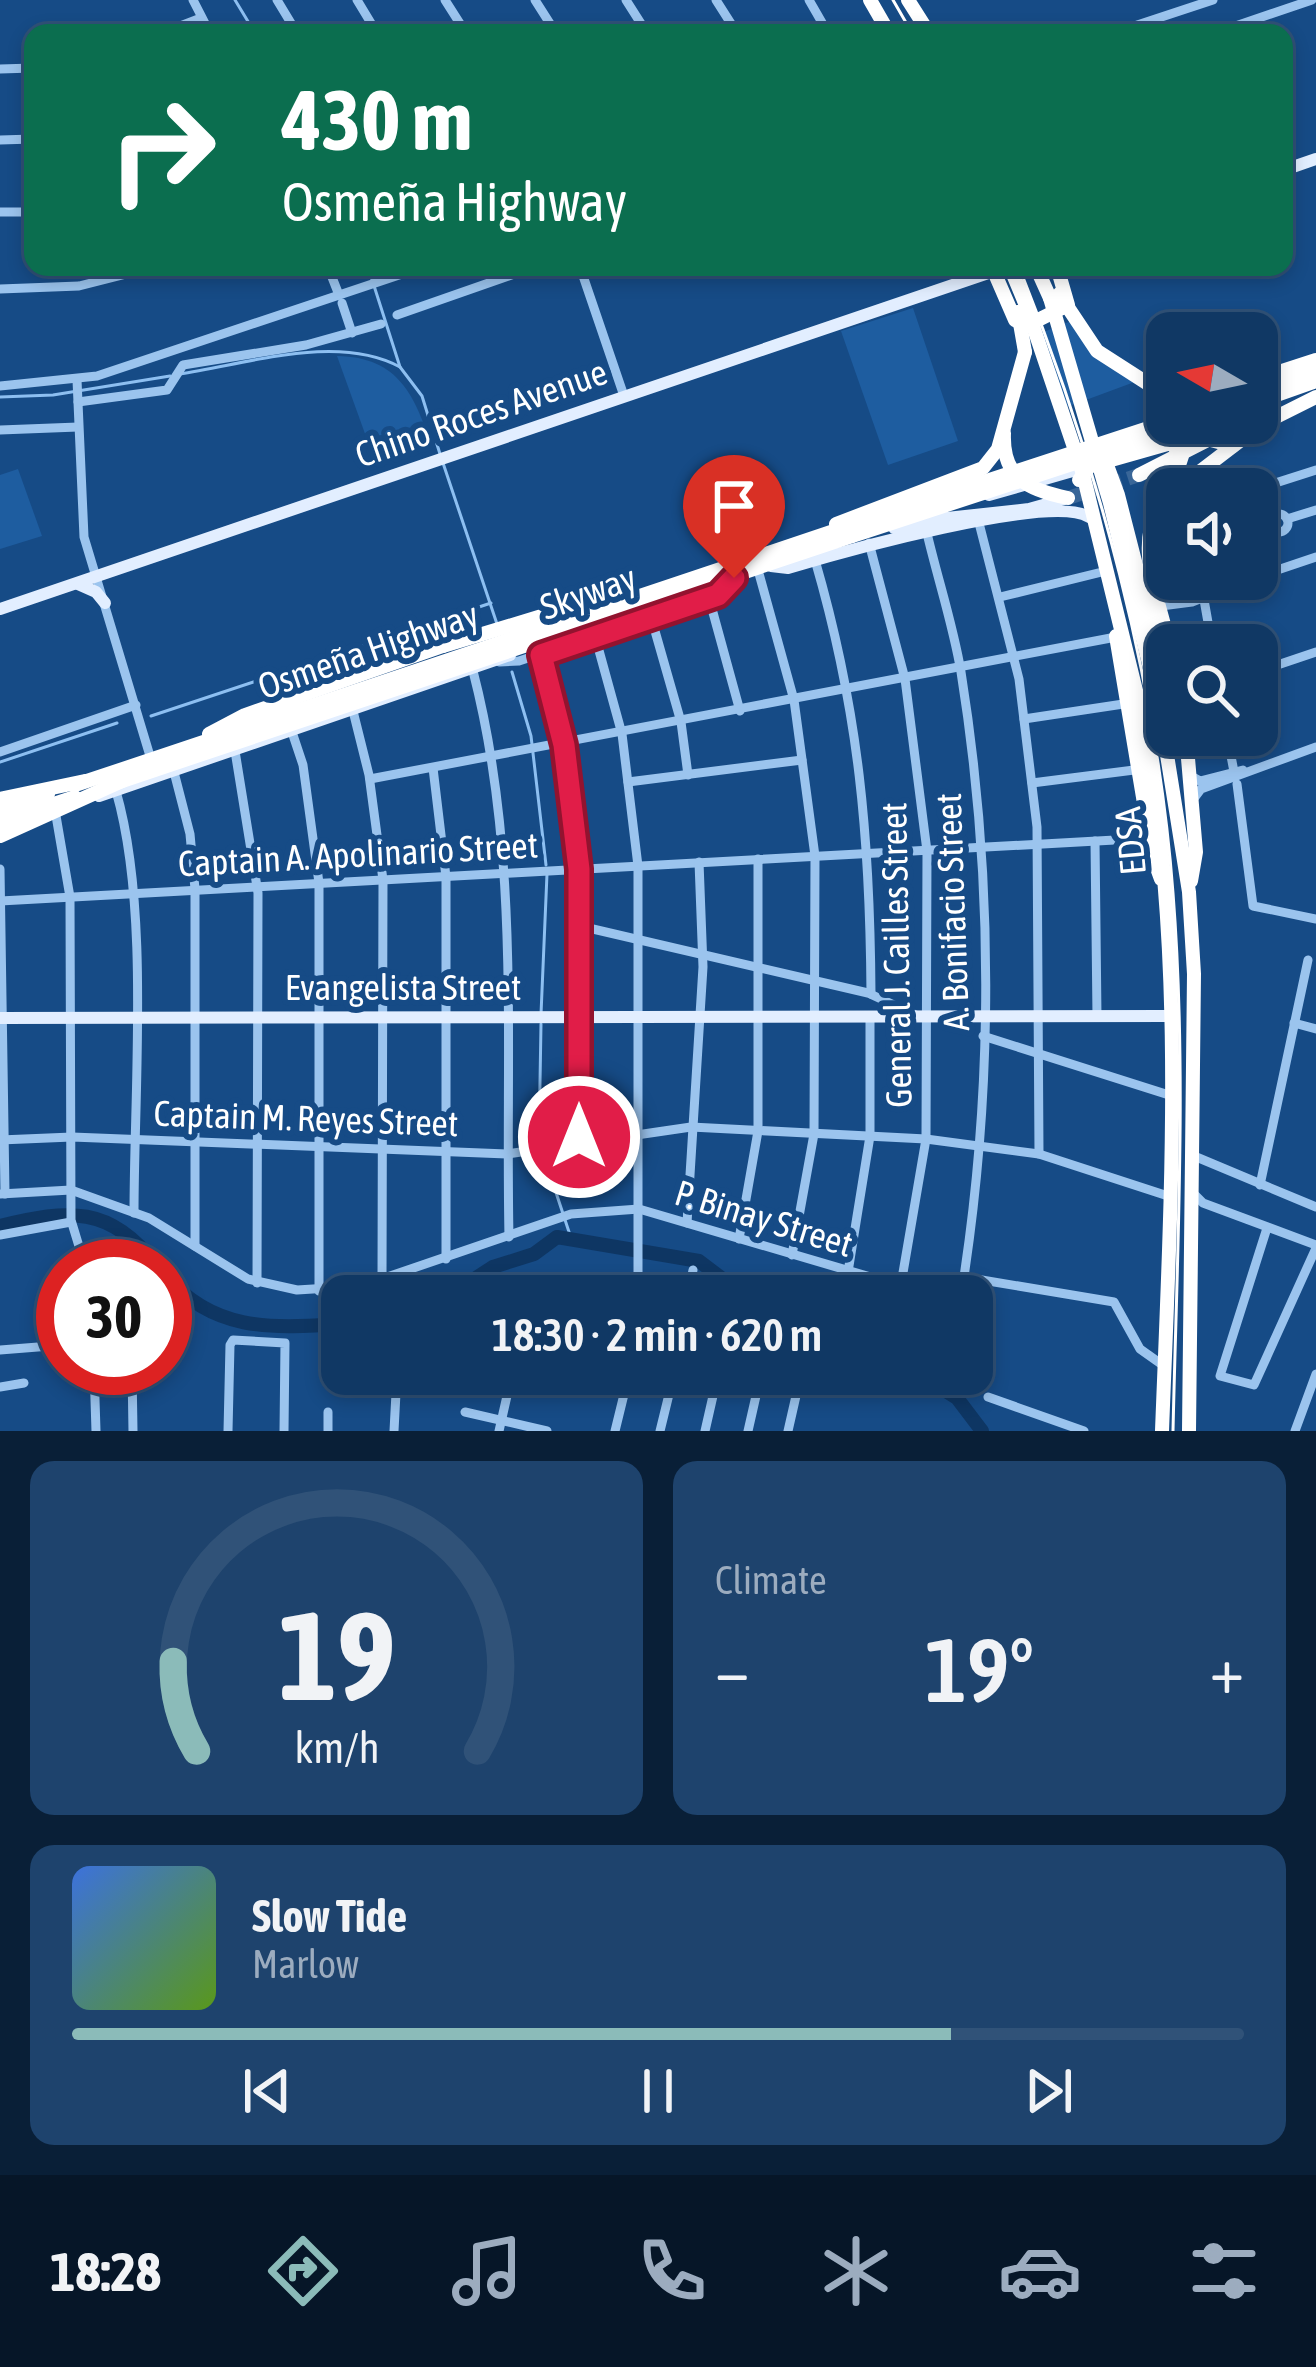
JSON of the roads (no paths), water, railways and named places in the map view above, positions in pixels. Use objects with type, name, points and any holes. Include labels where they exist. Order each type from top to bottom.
[{"type":"highway","points":[[997,276],[1015,320],[1026,326],[1068,305],[1060,276]]},
{"type":"highway","name":"EDSA","points":[[999,276],[1022,310],[1090,501],[1160,812],[1169,1096],[1162,1431]]},
{"type":"highway","name":"EDSA","points":[[1042,276],[1054,296],[1147,648],[1189,855],[1194,1156],[1189,1431]]},
{"type":"highway","points":[[1050,276],[1054,296],[1096,351],[1146,381]]},
{"type":"highway","points":[[809,534],[959,479],[989,462],[1004,433],[1025,361],[1022,310]]},
{"type":"highway","points":[[1278,374],[1316,366]]},
{"type":"highway","points":[[1278,381],[1316,366]]},
{"type":"highway","points":[[1278,402],[1316,388]]},
{"type":"highway","points":[[1203,468],[1316,388]]},
{"type":"highway","name":"Skyway","points":[[0,805],[86,781],[1146,427]]},
{"type":"highway","points":[[1088,428],[1108,463],[1151,624]]},
{"type":"highway","points":[[1004,433],[1005,458],[1014,477],[1030,489],[1068,498]]},
{"type":"highway","name":"Skyway","points":[[0,824],[1146,439]]},
{"type":"highway","points":[[1165,889],[1151,838],[1136,707],[1079,479],[1090,466],[1171,443],[1181,450],[1180,468]]},
{"type":"highway","points":[[1153,446],[1157,444]]},
{"type":"highway","points":[[1164,444],[1139,476],[1201,444]]},
{"type":"highway","points":[[1226,444],[1233,446]]},
{"type":"highway","points":[[205,737],[245,716],[518,622],[636,595]]},
{"type":"highway","points":[[1159,602],[1164,624]]},
{"type":"highway","points":[[1182,756],[1191,806],[1189,855]]},
{"type":"highway","points":[[1186,756],[1186,773]]},
{"type":"highway","points":[[0,836],[120,786]]},
{"type":"main road","name":"Chino Roces Avenue","points":[[0,609],[974,276]]},
{"type":"main road","name":"Osmeña Highway","points":[[0,805],[809,534],[1146,427]]},
{"type":"main road","points":[[928,498],[1011,493],[1090,466]]},
{"type":"main road","points":[[1011,493],[1040,500],[1040,515]]},
{"type":"main road","name":"Osmeña Highway","points":[[0,824],[174,772],[865,536],[1068,498]]},
{"type":"main road","name":"Osmeña Highway","points":[[765,568],[788,568],[926,529],[1072,510],[1089,517]]},
{"type":"main road","points":[[69,585],[90,588],[105,603]]},
{"type":"main road","name":"Evangelista Street","points":[[2,1018],[1167,1016]]},
{"type":"street","points":[[193,0],[205,24]]},
{"type":"street","points":[[1135,24],[1185,4],[1213,0]]},
{"type":"street","points":[[1241,24],[1312,0]]},
{"type":"street","points":[[185,24],[201,18]]},
{"type":"street","points":[[0,289],[79,286],[118,276]]},
{"type":"street","points":[[331,276],[352,333]]},
{"type":"street","points":[[78,391],[340,299],[392,276]]},
{"type":"street","points":[[397,315],[508,276]]},
{"type":"street","points":[[583,276],[624,396]]},
{"type":"street","points":[[0,386],[167,390],[175,383],[178,370],[381,324]]},
{"type":"street","points":[[78,391],[81,520],[150,755]]},
{"type":"street","points":[[0,430],[79,427]]},
{"type":"street","points":[[1278,483],[1316,470]]},
{"type":"street","points":[[1287,519],[1316,510]]},
{"type":"street","points":[[979,524],[1014,658],[1038,844],[1039,1154]]},
{"type":"street","name":"A. Bonifacio Street","points":[[926,529],[961,668],[982,848],[984,1145],[964,1275]]},
{"type":"street","name":"General J. Cailles Street","points":[[869,543],[905,680],[926,851],[922,1016],[926,1139],[903,1275]]},
{"type":"street","points":[[1278,570],[1316,557]]},
{"type":"street","points":[[815,560],[850,689],[870,854],[871,994]]},
{"type":"street","points":[[765,568],[794,700],[815,856],[814,1134],[792,1255]]},
{"type":"street","points":[[1000,597],[1102,572]]},
{"type":"street","name":"Osmeña Highway","points":[[499,662],[541,655],[709,598],[725,591],[734,578]]},
{"type":"street","points":[[709,598],[740,711]]},
{"type":"street","points":[[1159,602],[1172,600]]},
{"type":"street","points":[[651,617],[681,722],[688,775]]},
{"type":"street","points":[[596,636],[622,734],[638,866],[639,1275]]},
{"type":"street","points":[[370,779],[1116,637]]},
{"type":"street","points":[[1278,665],[1316,652]]},
{"type":"street","points":[[541,655],[564,745],[579,869],[579,1144]]},
{"type":"street","points":[[473,671],[493,757],[507,873],[509,1237]]},
{"type":"street","points":[[0,752],[136,705]]},
{"type":"street","points":[[1024,719],[1136,707]]},
{"type":"street","points":[[352,711],[370,779],[382,880],[382,1275]]},
{"type":"street","points":[[292,732],[303,765],[320,883],[320,1291]]},
{"type":"street","points":[[1191,806],[1201,788],[1316,747]]},
{"type":"street","points":[[235,751],[257,886],[257,1283]]},
{"type":"street","points":[[1231,756],[1253,906],[1316,919]]},
{"type":"street","points":[[628,782],[802,760]]},
{"type":"street","points":[[433,768],[446,877],[446,1259]]},
{"type":"street","points":[[1032,783],[1142,770]]},
{"type":"street","points":[[174,772],[190,834],[195,890],[195,1246]]},
{"type":"street","points":[[1186,773],[1200,781],[1235,778]]},
{"type":"street","points":[[120,786],[132,893],[134,1213]]},
{"type":"street","points":[[55,810],[70,897],[70,1190],[77,1239]]},
{"type":"street","name":"Captain A. Apolinario Street","points":[[2,901],[1151,838]]},
{"type":"street","points":[[1095,841],[1097,1017]]},
{"type":"street","points":[[739,1239],[758,1131],[758,859]]},
{"type":"street","points":[[687,1223],[702,957],[699,862]]},
{"type":"street","points":[[0,869],[2,1194]]},
{"type":"street","points":[[580,926],[871,994],[922,1016]]},
{"type":"street","points":[[1260,1185],[1308,960]]},
{"type":"street","points":[[848,1272],[871,1136],[870,1016]]},
{"type":"street","points":[[1294,1023],[1316,1028]]},
{"type":"street","points":[[983,1036],[1169,1096]]},
{"type":"street","name":"Captain M. Reyes Street","points":[[2,1140],[134,1138],[507,1154],[691,1126],[984,1145],[1039,1154],[1168,1196]]},
{"type":"street","points":[[1194,1156],[1316,1207]]},
{"type":"street","name":"P. Binay Street","points":[[2,1194],[70,1190],[134,1213],[257,1283],[320,1291]]},
{"type":"street","points":[[1194,1194],[1203,1203],[1316,1247],[1254,1385],[1220,1376],[1267,1228]]},
{"type":"street","name":"P. Binay Street","points":[[395,1275],[571,1214],[639,1209],[856,1275]]},
{"type":"street","points":[[0,1235],[71,1221]]},
{"type":"street","points":[[692,1275],[693,1270]]},
{"type":"street","points":[[993,1282],[1114,1302],[1140,1349],[1164,1366]]},
{"type":"street","points":[[228,1431],[231,1341],[285,1342],[284,1431]]},
{"type":"street","points":[[0,1350],[36,1347]]},
{"type":"street","points":[[1295,1431],[1316,1374]]},
{"type":"street","points":[[0,1387],[23,1383]]},
{"type":"street","points":[[95,1395],[96,1431]]},
{"type":"street","points":[[132,1395],[133,1431]]},
{"type":"street","points":[[394,1431],[396,1395]]},
{"type":"street","points":[[499,1431],[507,1395]]},
{"type":"street","points":[[615,1431],[624,1395]]},
{"type":"street","points":[[660,1431],[669,1395]]},
{"type":"street","points":[[705,1431],[713,1395]]},
{"type":"street","points":[[748,1431],[756,1395]]},
{"type":"street","points":[[788,1431],[796,1395]]},
{"type":"street","points":[[988,1397],[1084,1431]]},
{"type":"street","points":[[328,1412],[328,1431]]},
{"type":"street","points":[[465,1412],[547,1431]]},
{"type":"waterway","points":[[235,0],[250,24]]},
{"type":"waterway","points":[[371,276],[400,367],[422,396],[440,454]]},
{"type":"waterway","points":[[179,374],[321,352],[349,352],[400,367]]},
{"type":"waterway","points":[[0,397],[53,395],[170,376]]},
{"type":"waterway","points":[[443,463],[497,624]]},
{"type":"waterway","points":[[151,716],[491,603]]},
{"type":"waterway","points":[[512,672],[531,736],[546,865]]},
{"type":"waterway","points":[[0,762],[117,723]]},
{"type":"waterway","points":[[541,1014],[547,874]]},
{"type":"waterway","points":[[541,1024],[539,1141],[571,1238]]},
{"type":"waterway","points":[[0,1226],[68,1215],[105,1222],[130,1239]]},
{"type":"waterway","points":[[481,1275],[534,1254],[557,1237],[699,1261],[717,1275]]},
{"type":"waterway","points":[[192,1300],[246,1323],[321,1325]]},
{"type":"waterway","points":[[952,1395],[982,1431]]},
{"type":"tunnel","points":[[1068,498],[1139,475]]},
{"type":"tram line","points":[[893,0],[907,24]]},
{"type":"tram line","points":[[1022,276],[1074,418],[1120,574],[1165,813],[1179,1027],[1173,1431]]}]
